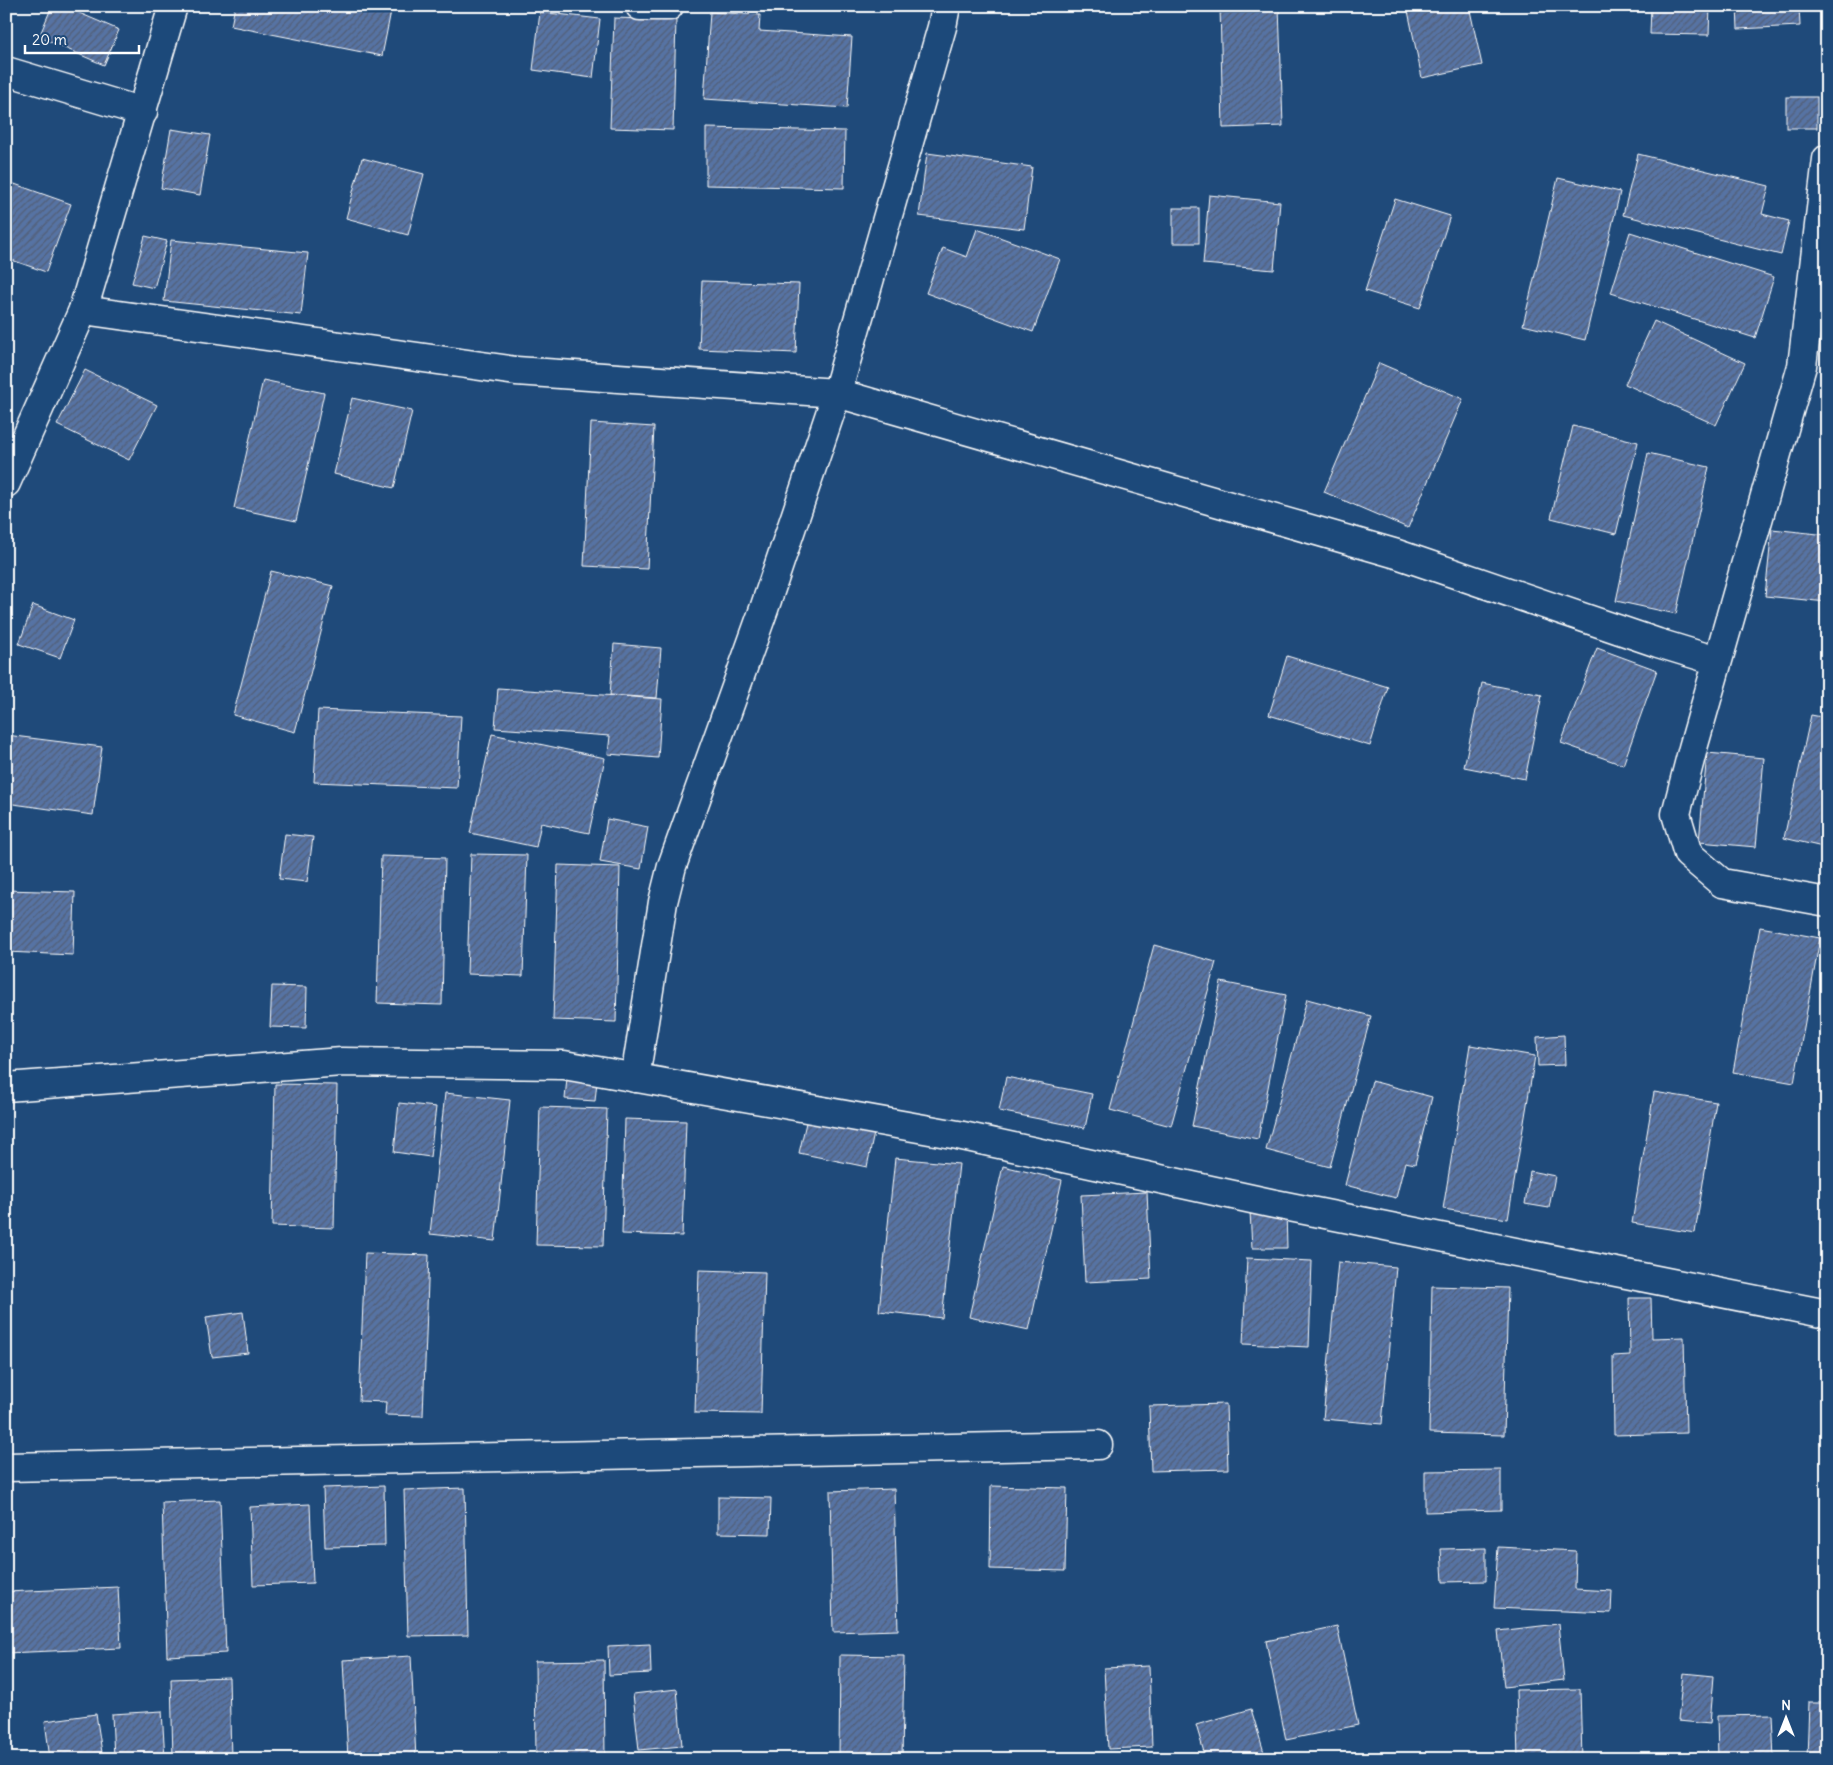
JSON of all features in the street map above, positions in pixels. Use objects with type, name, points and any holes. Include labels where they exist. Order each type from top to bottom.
[{"type":"street","points":[[6,484],[83,310],[173,6]]},
{"type":"street","points":[[640,6],[668,6]]},
{"type":"street","points":[[635,1078],[662,910],[672,866],[764,609],[837,393],[942,27],[946,6]]},
{"type":"street","points":[[6,71],[143,112]]},
{"type":"street","points":[[1827,159],[1802,366],[1717,661],[1676,814],[1688,854],[1722,883],[1827,902]]},
{"type":"street","points":[[83,310],[516,371],[837,393],[1397,554],[1658,643],[1717,661]]},
{"type":"street","points":[[6,1087],[342,1062],[564,1065],[958,1135],[1270,1203],[1827,1314]]},
{"type":"street","points":[[6,1467],[1098,1445]]},
{"type":"building","points":[[52,6],[63,6],[119,30],[104,65],[39,37]]},
{"type":"building","points":[[235,6],[392,6],[382,56],[231,26]]},
{"type":"building","points":[[1220,6],[1279,6],[1283,126],[1223,128]]},
{"type":"building","points":[[1407,6],[1469,6],[1482,65],[1422,78]]},
{"type":"building","points":[[1651,6],[1710,6],[1709,35],[1650,34]]},
{"type":"building","points":[[1737,6],[1799,6],[1800,26],[1738,29]]},
{"type":"building","points":[[540,12],[600,19],[593,78],[533,70]]},
{"type":"building","points":[[710,12],[760,15],[759,31],[852,37],[847,108],[704,99]]},
{"type":"building","points":[[614,18],[676,20],[673,130],[610,128]]},
{"type":"building","points":[[1786,97],[1817,97],[1817,128],[1786,128]]},
{"type":"building","points":[[706,128],[845,131],[844,188],[706,185]]},
{"type":"building","points":[[171,129],[210,135],[200,195],[161,188]]},
{"type":"building","points":[[927,153],[1032,167],[1024,229],[919,216]]},
{"type":"building","points":[[1638,154],[1769,186],[1762,214],[1789,221],[1781,255],[1623,215]]},
{"type":"building","points":[[362,158],[424,174],[408,235],[346,218]]},
{"type":"building","points":[[1558,178],[1620,192],[1585,340],[1523,325]]},
{"type":"building","points":[[6,181],[71,204],[46,272],[6,258]]},
{"type":"building","points":[[1209,195],[1280,202],[1274,270],[1203,264]]},
{"type":"building","points":[[1395,199],[1450,216],[1420,308],[1365,291]]},
{"type":"building","points":[[1173,208],[1199,208],[1199,243],[1173,243]]},
{"type":"building","points":[[977,229],[1060,259],[1033,332],[926,293],[943,248],[967,257]]},
{"type":"building","points":[[1630,232],[1774,277],[1755,338],[1611,293]]},
{"type":"building","points":[[145,236],[167,241],[154,288],[132,283]]},
{"type":"building","points":[[171,240],[308,253],[301,315],[164,301]]},
{"type":"building","points":[[702,281],[799,284],[796,353],[699,349]]},
{"type":"building","points":[[1654,321],[1745,363],[1716,425],[1625,384]]},
{"type":"building","points":[[1379,363],[1463,399],[1408,528],[1324,492]]},
{"type":"building","points":[[85,370],[157,405],[129,460],[57,425]]},
{"type":"building","points":[[263,380],[324,393],[296,521],[234,508]]},
{"type":"building","points":[[352,398],[412,411],[394,488],[334,474]]},
{"type":"building","points":[[591,423],[654,427],[647,569],[584,566]]},
{"type":"building","points":[[1573,426],[1638,442],[1616,534],[1551,518]]},
{"type":"building","points":[[1648,453],[1709,467],[1676,614],[1616,601]]},
{"type":"building","points":[[1772,529],[1827,535],[1827,602],[1765,596]]},
{"type":"building","points":[[271,571],[333,586],[295,732],[233,715]]},
{"type":"building","points":[[33,605],[74,620],[60,658],[19,644]]},
{"type":"building","points":[[614,644],[661,648],[657,698],[610,695]]},
{"type":"building","points":[[1597,648],[1657,670],[1623,765],[1561,743]]},
{"type":"building","points":[[1287,656],[1388,687],[1370,746],[1269,715]]},
{"type":"building","points":[[1482,683],[1542,695],[1525,779],[1464,767]]},
{"type":"building","points":[[498,688],[662,699],[658,758],[608,754],[610,736],[495,728]]},
{"type":"building","points":[[318,710],[461,716],[457,788],[314,782]]},
{"type":"building","points":[[1811,715],[1827,718],[1827,848],[1784,838]]},
{"type":"building","points":[[492,734],[605,758],[589,833],[541,823],[536,847],[470,833]]},
{"type":"building","points":[[6,735],[102,747],[93,815],[6,803]]},
{"type":"building","points":[[1707,753],[1764,758],[1756,847],[1699,842]]},
{"type":"building","points":[[607,819],[648,827],[641,869],[600,862]]},
{"type":"building","points":[[285,834],[313,837],[307,882],[279,879]]},
{"type":"building","points":[[471,854],[527,855],[523,976],[467,974]]},
{"type":"building","points":[[381,856],[445,858],[442,1005],[377,1003]]},
{"type":"building","points":[[558,865],[620,867],[616,1022],[553,1020]]},
{"type":"building","points":[[6,890],[75,892],[73,955],[6,952]]},
{"type":"building","points":[[1760,927],[1820,938],[1794,1083],[1733,1072]]},
{"type":"building","points":[[1154,945],[1216,962],[1171,1126],[1110,1110]]},
{"type":"building","points":[[1221,982],[1286,995],[1258,1139],[1192,1126]]},
{"type":"building","points":[[272,986],[307,987],[306,1028],[270,1027]]},
{"type":"building","points":[[1307,999],[1371,1016],[1330,1167],[1266,1150]]},
{"type":"building","points":[[1564,1035],[1565,1065],[1538,1066],[1537,1037]]},
{"type":"building","points":[[1470,1045],[1535,1056],[1508,1219],[1443,1209]]},
{"type":"building","points":[[1006,1077],[1092,1094],[1085,1128],[999,1111]]},
{"type":"building","points":[[567,1078],[597,1081],[595,1101],[565,1099]]},
{"type":"building","points":[[1372,1081],[1432,1097],[1415,1164],[1405,1162],[1396,1198],[1345,1185]]},
{"type":"building","points":[[275,1084],[337,1085],[334,1228],[272,1226]]},
{"type":"building","points":[[1654,1092],[1716,1102],[1695,1233],[1632,1223]]},
{"type":"building","points":[[445,1093],[510,1100],[495,1241],[430,1234]]},
{"type":"building","points":[[399,1103],[436,1107],[430,1157],[394,1152]]},
{"type":"building","points":[[540,1107],[607,1109],[603,1246],[536,1245]]},
{"type":"building","points":[[808,1114],[875,1128],[867,1167],[799,1153]]},
{"type":"building","points":[[625,1119],[686,1121],[682,1236],[622,1234]]},
{"type":"building","points":[[895,1158],[959,1164],[942,1318],[879,1311]]},
{"type":"building","points":[[1003,1166],[1062,1180],[1029,1330],[969,1317]]},
{"type":"building","points":[[1530,1171],[1555,1176],[1549,1208],[1525,1204]]},
{"type":"building","points":[[1147,1192],[1151,1279],[1085,1282],[1081,1195]]},
{"type":"building","points":[[1286,1210],[1287,1248],[1252,1248],[1250,1211]]},
{"type":"building","points":[[365,1253],[429,1255],[423,1416],[385,1415],[386,1402],[359,1401]]},
{"type":"building","points":[[1247,1258],[1312,1261],[1309,1347],[1243,1344]]},
{"type":"building","points":[[1338,1262],[1396,1267],[1382,1424],[1323,1419]]},
{"type":"building","points":[[699,1270],[765,1272],[761,1414],[695,1413]]},
{"type":"building","points":[[1432,1286],[1508,1288],[1504,1435],[1429,1433]]},
{"type":"building","points":[[1629,1298],[1651,1298],[1652,1338],[1684,1337],[1686,1433],[1614,1435],[1613,1356],[1630,1355]]},
{"type":"building","points":[[243,1312],[248,1353],[212,1357],[206,1317]]},
{"type":"building","points":[[1226,1404],[1228,1469],[1151,1471],[1149,1406]]},
{"type":"building","points":[[1501,1470],[1501,1510],[1425,1512],[1425,1471]]},
{"type":"building","points":[[384,1486],[385,1546],[325,1547],[323,1488]]},
{"type":"building","points":[[991,1486],[1067,1488],[1065,1571],[990,1569]]},
{"type":"building","points":[[465,1488],[468,1635],[408,1636],[404,1490]]},
{"type":"building","points":[[894,1489],[898,1630],[833,1632],[830,1491]]},
{"type":"building","points":[[718,1497],[771,1498],[770,1534],[718,1533]]},
{"type":"building","points":[[220,1500],[226,1653],[167,1656],[162,1502]]},
{"type":"building","points":[[310,1504],[313,1583],[253,1585],[250,1507]]},
{"type":"building","points":[[1498,1547],[1576,1551],[1575,1589],[1612,1591],[1611,1613],[1494,1608]]},
{"type":"building","points":[[1486,1548],[1486,1581],[1443,1582],[1441,1549]]},
{"type":"building","points":[[118,1587],[121,1648],[6,1653],[6,1592]]},
{"type":"building","points":[[1558,1624],[1564,1680],[1504,1687],[1498,1631]]},
{"type":"building","points":[[1337,1626],[1358,1725],[1286,1740],[1266,1641]]},
{"type":"building","points":[[650,1644],[651,1673],[609,1675],[608,1646]]},
{"type":"building","points":[[840,1655],[904,1656],[902,1759],[839,1759]]},
{"type":"building","points":[[411,1656],[416,1759],[348,1759],[343,1660]]},
{"type":"building","points":[[604,1660],[605,1759],[536,1759],[535,1661]]},
{"type":"building","points":[[1149,1666],[1152,1747],[1108,1749],[1104,1668]]},
{"type":"building","points":[[1683,1673],[1714,1676],[1710,1724],[1678,1721]]},
{"type":"building","points":[[229,1677],[231,1759],[173,1759],[171,1679]]},
{"type":"building","points":[[677,1689],[682,1746],[639,1750],[633,1694]]},
{"type":"building","points":[[1580,1689],[1582,1759],[1518,1759],[1516,1690]]},
{"type":"building","points":[[1809,1702],[1827,1702],[1827,1759],[1807,1759]]},
{"type":"building","points":[[1251,1709],[1266,1759],[1206,1759],[1196,1725]]},
{"type":"building","points":[[162,1711],[165,1759],[114,1759],[112,1714]]},
{"type":"building","points":[[96,1714],[103,1759],[50,1759],[45,1721]]},
{"type":"building","points":[[1772,1715],[1774,1759],[1718,1759],[1717,1716]]}]
